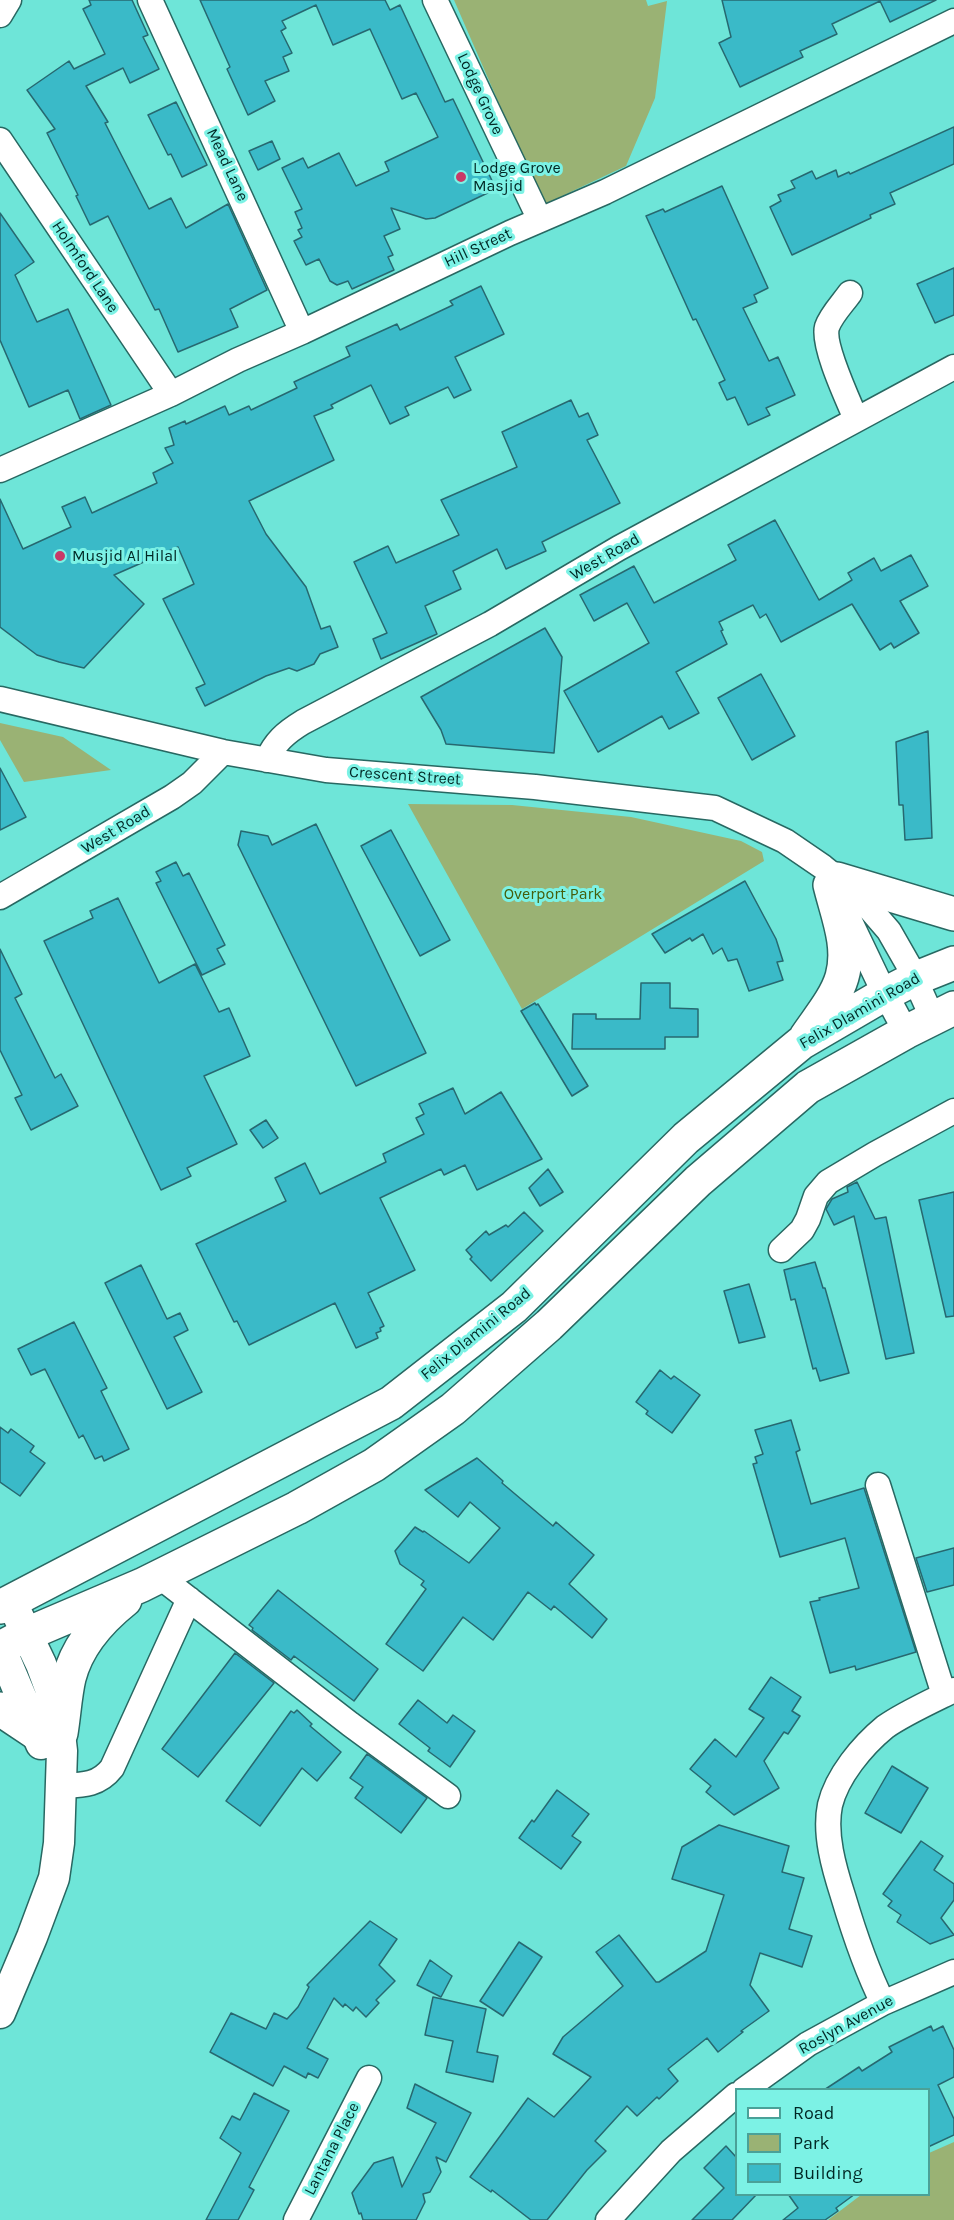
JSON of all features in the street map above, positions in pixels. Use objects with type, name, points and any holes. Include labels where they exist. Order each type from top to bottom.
[{"type":"main road","points":[[801,1043],[842,978],[845,947],[834,882],[954,914]]},
{"type":"main road","name":"Felix Dlamini Road","points":[[6,1604],[391,1403],[514,1307],[686,1138],[801,1043],[885,994],[954,963]]},
{"type":"main road","points":[[7,1644],[151,1581],[297,1508],[374,1465],[453,1409],[549,1325],[698,1181],[808,1087],[931,1020]]},
{"type":"main road","points":[[0,1709],[49,1733],[79,1653],[102,1619],[151,1581]]},
{"type":"street","points":[[0,15],[9,0]]},
{"type":"street","name":"Mead Lane","points":[[150,0],[302,332]]},
{"type":"street","name":"Lodge Grove","points":[[435,0],[540,220]]},
{"type":"street","name":"Hill Street","points":[[0,470],[171,394],[238,360],[604,192],[954,21]]},
{"type":"street","name":"Holmford Lane","points":[[0,140],[171,394]]},
{"type":"street","points":[[850,292],[831,318],[825,336],[856,420]]},
{"type":"street","name":"West Road","points":[[267,760],[274,744],[286,732],[303,722],[490,624],[619,548],[954,367]]},
{"type":"street","name":"Crescent Street","points":[[0,699],[223,752],[326,770],[503,784],[716,808],[785,841],[804,854],[834,882],[868,905],[889,931],[914,979],[931,1020]]},
{"type":"street","name":"West Road","points":[[0,897],[172,797],[192,783],[223,752]]},
{"type":"street","name":"Crescent Street","points":[[834,882],[885,994],[931,1020]]},
{"type":"street","points":[[781,1250],[802,1230],[816,1196],[828,1182],[954,1111]]},
{"type":"street","points":[[878,1485],[949,1693],[887,1726],[870,1741],[841,1780],[831,1804],[828,1827],[838,1880],[856,1938],[883,2003]]},
{"type":"street","points":[[151,1581],[189,1599],[350,1725],[448,1796]]},
{"type":"street","points":[[60,1786],[92,1784],[106,1776],[112,1768],[189,1599]]},
{"type":"street","points":[[0,2013],[54,1878],[59,1844],[60,1786],[49,1733],[57,1707],[41,1664],[7,1644],[6,1604]]},
{"type":"street","name":"Roslyn Avenue","points":[[747,2088],[808,2044],[883,2003],[954,1972]]},
{"type":"street","name":"Lantana Place","points":[[296,2220],[369,2078]]},
{"type":"street","points":[[608,2220],[671,2151],[735,2096]]},
{"type":"green space","points":[[454,0],[646,0],[648,6],[667,1],[655,98],[626,166],[543,205]]},
{"type":"green space","points":[[0,723],[63,737],[111,770],[24,782],[0,740]]},
{"type":"green space","name":"Overport Park","points":[[408,804],[512,805],[631,817],[741,841],[762,852],[764,861],[522,1009]]},
{"type":"green space","points":[[954,2142],[954,2220],[828,2220],[860,2196],[930,2196],[930,2153]]},
{"type":"building","points":[[89,0],[132,0],[148,35],[143,37],[159,69],[130,83],[123,68],[86,86],[108,122],[105,123],[149,209],[171,198],[186,228],[228,204],[267,290],[230,309],[238,327],[178,352],[159,309],[155,310],[108,216],[90,225],[76,196],[78,195],[47,133],[55,129],[27,90],[69,61],[74,69],[105,54],[83,9],[91,5]]},
{"type":"building","points":[[200,0],[385,0],[390,10],[400,5],[445,102],[453,99],[496,189],[435,218],[426,219],[391,208],[400,229],[384,236],[393,255],[388,257],[394,270],[352,289],[348,281],[337,285],[330,281],[319,259],[306,265],[294,241],[302,237],[298,230],[302,228],[295,212],[302,209],[282,168],[303,158],[308,168],[339,153],[356,186],[389,171],[385,162],[438,137],[416,93],[402,99],[370,29],[333,45],[316,5],[282,21],[286,28],[281,31],[292,53],[283,57],[289,71],[265,81],[275,101],[248,115],[227,69],[230,67]]},
{"type":"building","points":[[722,0],[936,0],[890,22],[880,1],[832,24],[837,34],[800,51],[803,57],[740,87],[719,43],[731,37]]},
{"type":"building","points":[[176,102],[207,165],[182,177],[148,115]]},
{"type":"building","points":[[954,127],[954,164],[890,193],[895,204],[870,215],[871,218],[792,255],[770,207],[781,201],[778,195],[795,188],[791,181],[812,171],[816,179],[836,170],[838,177],[849,172],[850,174]]},
{"type":"building","points":[[272,141],[280,159],[258,170],[249,151]]},
{"type":"building","points":[[722,186],[768,288],[754,295],[757,302],[743,308],[769,361],[778,357],[795,395],[766,408],[770,415],[748,425],[735,397],[727,400],[719,383],[725,380],[696,319],[693,320],[646,216],[663,209],[665,212]]},
{"type":"building","points":[[0,213],[34,262],[15,275],[37,322],[68,309],[111,405],[80,419],[68,390],[29,407],[0,340]]},
{"type":"building","points":[[954,268],[954,315],[935,323],[917,284]]},
{"type":"building","points":[[481,286],[504,334],[455,357],[471,390],[454,398],[448,387],[405,407],[409,415],[390,424],[371,385],[331,405],[333,408],[314,416],[334,460],[249,501],[266,534],[306,587],[321,629],[330,626],[338,647],[320,654],[314,664],[297,671],[289,668],[266,676],[205,706],[196,688],[205,684],[163,599],[194,584],[178,547],[114,575],[144,604],[84,668],[37,655],[0,627],[0,499],[23,549],[71,527],[62,507],[85,497],[92,513],[157,483],[153,473],[173,463],[165,448],[174,445],[169,428],[185,421],[186,424],[225,406],[229,415],[249,406],[251,410],[297,388],[294,382],[350,356],[346,347],[397,324],[400,330],[453,305],[450,301]]},
{"type":"building","points":[[571,400],[579,417],[588,413],[598,435],[587,440],[620,503],[542,542],[546,551],[506,569],[497,549],[453,571],[461,589],[425,606],[437,634],[381,659],[373,639],[387,633],[354,562],[388,546],[396,563],[459,535],[441,500],[517,467],[502,432]]},
{"type":"building","points":[[775,520],[819,600],[852,580],[848,573],[874,558],[881,571],[911,555],[928,586],[900,601],[919,633],[894,648],[891,643],[880,650],[852,604],[781,642],[766,614],[760,618],[753,605],[719,622],[727,644],[676,672],[699,713],[669,729],[662,716],[598,752],[564,691],[649,643],[627,603],[594,621],[580,595],[634,566],[654,603],[736,560],[728,545]]},
{"type":"building","points":[[545,628],[562,657],[554,753],[446,744],[441,730],[421,697]]},
{"type":"building","points":[[761,674],[795,736],[752,760],[718,698]]},
{"type":"building","points":[[928,731],[932,838],[905,840],[903,805],[899,805],[896,742]]},
{"type":"building","points":[[0,768],[26,817],[0,830]]},
{"type":"building","points":[[316,824],[426,1053],[356,1086],[238,845],[241,831],[268,836],[272,845]]},
{"type":"building","points":[[391,830],[450,940],[420,956],[361,846]]},
{"type":"building","points":[[176,862],[183,876],[189,873],[225,945],[217,949],[225,964],[202,975],[156,883],[161,881],[156,872]]},
{"type":"building","points":[[745,881],[776,939],[783,961],[777,962],[783,980],[749,991],[737,959],[728,961],[722,948],[713,954],[703,934],[692,941],[690,938],[665,953],[652,934]]},
{"type":"building","points":[[118,898],[159,983],[195,964],[219,1012],[229,1008],[250,1056],[204,1076],[237,1144],[187,1168],[191,1176],[161,1190],[44,941],[93,918],[90,911]]},
{"type":"building","points":[[0,949],[22,994],[15,998],[55,1078],[61,1074],[78,1106],[31,1130],[15,1098],[22,1095],[0,1050]]},
{"type":"building","points":[[641,983],[670,983],[670,1008],[698,1009],[698,1037],[665,1037],[665,1049],[572,1049],[573,1014],[596,1014],[596,1019],[640,1019]]},
{"type":"building","points":[[535,1003],[538,1004],[588,1086],[572,1096],[521,1011]]},
{"type":"building","points":[[453,1088],[465,1114],[501,1092],[542,1159],[477,1190],[465,1165],[444,1175],[441,1169],[380,1198],[415,1270],[368,1293],[384,1326],[376,1333],[378,1338],[356,1348],[335,1303],[249,1345],[237,1321],[234,1322],[196,1244],[286,1201],[275,1178],[305,1163],[320,1194],[386,1162],[383,1154],[424,1134],[416,1118],[424,1114],[419,1104]]},
{"type":"building","points":[[266,1120],[278,1138],[263,1148],[250,1130]]},
{"type":"building","points":[[548,1169],[563,1192],[540,1206],[529,1188]]},
{"type":"building","points":[[857,1182],[875,1219],[886,1217],[914,1353],[886,1359],[854,1216],[834,1225],[826,1209],[832,1199],[848,1192],[847,1187]]},
{"type":"building","points":[[954,1192],[954,1316],[946,1317],[919,1200]]},
{"type":"building","points":[[524,1212],[543,1231],[491,1281],[470,1259],[472,1257],[466,1250],[486,1231],[489,1235],[506,1225],[508,1227]]},
{"type":"building","points":[[815,1262],[823,1288],[825,1288],[849,1373],[820,1381],[816,1368],[813,1369],[795,1299],[791,1300],[784,1270]]},
{"type":"building","points":[[141,1265],[167,1319],[180,1313],[188,1330],[174,1337],[202,1392],[167,1409],[105,1283]]},
{"type":"building","points":[[749,1284],[765,1337],[739,1343],[724,1291]]},
{"type":"building","points":[[74,1322],[107,1388],[101,1391],[129,1449],[104,1461],[102,1456],[95,1459],[83,1435],[79,1438],[45,1369],[31,1375],[18,1349]]},
{"type":"building","points":[[660,1370],[671,1379],[674,1376],[700,1395],[672,1433],[646,1414],[648,1411],[636,1402]]},
{"type":"building","points":[[791,1420],[800,1450],[796,1452],[811,1504],[864,1488],[916,1652],[856,1670],[855,1666],[830,1673],[810,1602],[859,1588],[845,1538],[780,1557],[753,1464],[757,1463],[755,1457],[763,1454],[755,1430]]},
{"type":"building","points":[[0,1427],[8,1433],[11,1429],[34,1446],[30,1452],[45,1463],[20,1496],[0,1482]]},
{"type":"building","points":[[477,1458],[503,1481],[502,1483],[553,1526],[556,1522],[594,1555],[569,1584],[607,1619],[592,1638],[554,1606],[551,1610],[528,1592],[493,1640],[463,1617],[423,1671],[386,1644],[426,1589],[421,1585],[424,1581],[400,1564],[395,1551],[415,1527],[469,1563],[500,1528],[470,1502],[458,1517],[425,1490]]},
{"type":"building","points":[[954,1548],[954,1585],[927,1592],[916,1558]]},
{"type":"building","points":[[278,1590],[378,1669],[354,1701],[294,1656],[291,1660],[252,1630],[253,1628],[249,1625]]},
{"type":"building","points":[[235,1653],[274,1683],[198,1777],[162,1749]]},
{"type":"building","points":[[771,1677],[801,1697],[792,1711],[800,1716],[788,1734],[784,1732],[764,1761],[779,1788],[734,1815],[706,1792],[711,1786],[690,1769],[715,1739],[736,1757],[764,1718],[749,1709]]},
{"type":"building","points":[[418,1700],[447,1723],[453,1715],[475,1731],[450,1767],[428,1751],[430,1748],[399,1724]]},
{"type":"building","points":[[297,1710],[312,1724],[310,1726],[341,1752],[317,1781],[302,1768],[260,1826],[226,1801],[291,1711],[294,1713]]},
{"type":"building","points":[[367,1754],[427,1798],[401,1833],[355,1798],[363,1787],[350,1778]]},
{"type":"building","points":[[892,1766],[928,1788],[901,1833],[865,1813]]},
{"type":"building","points":[[557,1790],[589,1814],[572,1836],[581,1842],[561,1869],[519,1838],[532,1820],[534,1822]]},
{"type":"building","points":[[719,1825],[789,1846],[782,1872],[804,1878],[789,1929],[812,1936],[802,1967],[760,1953],[750,1985],[769,2011],[741,2031],[743,2032],[718,2052],[707,2038],[668,2069],[678,2081],[637,2116],[627,2106],[595,2141],[606,2151],[587,2170],[547,2220],[531,2220],[492,2190],[491,2192],[470,2177],[528,2098],[554,2117],[591,2077],[553,2054],[563,2037],[623,1986],[596,1952],[619,1935],[656,1982],[659,1982],[706,1951],[724,1895],[672,1879],[682,1847]]},
{"type":"building","points":[[921,1841],[943,1856],[934,1870],[954,1884],[954,1900],[941,1918],[954,1935],[930,1944],[897,1922],[901,1915],[888,1906],[892,1901],[883,1894]]},
{"type":"building","points":[[370,1921],[397,1939],[379,1965],[395,1981],[376,2000],[379,2003],[366,2017],[356,2007],[353,2011],[345,2004],[343,2007],[334,1998],[307,2048],[328,2059],[318,2078],[308,2073],[306,2078],[284,2066],[273,2086],[210,2052],[231,2013],[266,2029],[274,2013],[287,2019],[298,2007],[309,1987],[307,1985]]},
{"type":"building","points":[[519,1942],[542,1957],[503,2016],[480,2001]]},
{"type":"building","points":[[430,1960],[452,1976],[441,1997],[417,1985]]},
{"type":"building","points":[[433,1997],[486,2009],[477,2052],[498,2056],[493,2082],[446,2072],[453,2041],[425,2035]]},
{"type":"building","points":[[931,2026],[933,2031],[943,2026],[954,2050],[954,2077],[938,2085],[954,2119],[954,2135],[930,2146],[930,2088],[827,2088],[859,2067],[862,2071],[892,2052],[889,2047]]},
{"type":"building","points":[[415,2084],[471,2113],[446,2162],[436,2157],[441,2172],[430,2192],[423,2194],[425,2202],[416,2220],[363,2220],[352,2193],[374,2163],[393,2157],[402,2187],[436,2123],[407,2108]]},
{"type":"building","points":[[254,2093],[289,2111],[249,2187],[254,2190],[238,2220],[206,2220],[241,2153],[220,2138],[232,2116],[240,2120]]},
{"type":"building","points":[[726,2146],[735,2156],[735,2196],[755,2196],[732,2220],[692,2220],[724,2188],[704,2168]]},
{"type":"building","points":[[789,2196],[852,2196],[836,2208],[838,2211],[825,2220],[783,2220],[798,2208]]},
{"type":"place","name":"Lodge Grove Masjid","points":[[461,177]]},
{"type":"place","name":"Musjid Al Hilal","points":[[60,556]]}]
